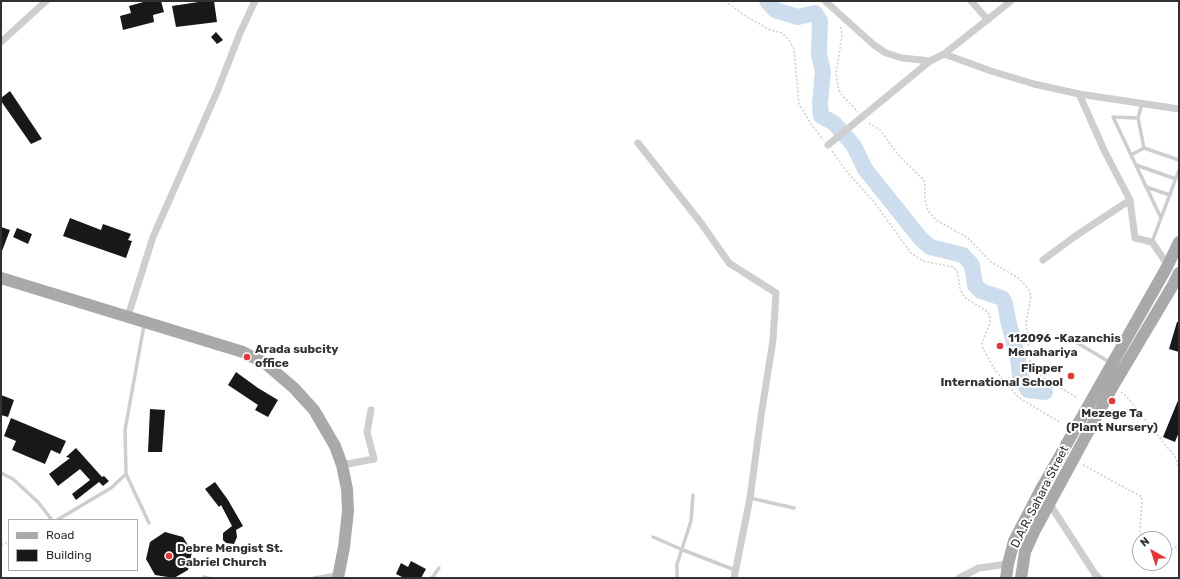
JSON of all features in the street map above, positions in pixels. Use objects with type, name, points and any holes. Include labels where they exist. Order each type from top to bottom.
[{"type":"main road","name":"D.A.R. Sahara Street","points":[[1006,578],[1014,541],[1040,491],[1167,267],[1179,242]]},
{"type":"main road","name":"D.A.R. Sahara Street","points":[[1021,578],[1025,552],[1072,459],[1113,386],[1176,286],[1179,273]]},
{"type":"main road","points":[[1,278],[243,352],[266,364],[294,388],[314,410],[335,446],[342,465],[347,489],[348,511],[344,547],[338,576]]},
{"type":"street","points":[[1,42],[46,1]]},
{"type":"street","points":[[128,316],[153,237],[217,92],[240,33],[255,1]]},
{"type":"street","points":[[825,1],[874,45],[886,53],[902,58],[930,61]]},
{"type":"street","points":[[971,1],[988,20]]},
{"type":"street","points":[[828,145],[930,61],[944,54],[1011,1]]},
{"type":"street","points":[[944,54],[1034,84],[1079,94],[1179,109]]},
{"type":"street","points":[[1079,94],[1105,152],[1130,200],[1135,238],[1152,242],[1167,264],[1167,267]]},
{"type":"street","points":[[638,143],[701,223],[729,263],[776,293],[773,340],[750,498],[734,578]]},
{"type":"street","points":[[1043,260],[1074,237],[1130,200]]},
{"type":"street","points":[[342,465],[374,459],[366,432],[371,410]]},
{"type":"street","points":[[1049,504],[1099,578]]},
{"type":"street","name":"D.A.R. Sahara Street","points":[[959,578],[979,568],[1008,564]]},
{"type":"lane","points":[[1142,104],[1138,118],[1144,148]]},
{"type":"lane","points":[[1138,118],[1113,117],[1161,218]]},
{"type":"lane","points":[[1131,155],[1144,148],[1179,160]]},
{"type":"lane","points":[[1136,165],[1176,179]]},
{"type":"lane","points":[[1152,242],[1179,170]]},
{"type":"lane","points":[[1146,187],[1170,195]]},
{"type":"lane","points":[[144,322],[125,430],[126,474],[149,523]]},
{"type":"lane","points":[[1069,338],[1112,364]]},
{"type":"lane","points":[[1,473],[13,479],[38,502],[51,519]]},
{"type":"lane","points":[[58,519],[111,488],[126,474]]},
{"type":"lane","points":[[677,578],[677,564],[692,520],[693,495]]},
{"type":"lane","points":[[750,498],[794,508]]},
{"type":"lane","points":[[653,537],[735,570]]},
{"type":"lane","points":[[432,578],[439,568]]},
{"type":"lane","points":[[314,578],[338,576]]},
{"type":"path","points":[[725,1],[744,15],[770,30],[782,33],[789,40],[794,49],[799,104],[811,124],[847,172],[874,202],[911,253],[923,261],[953,267],[957,271],[960,288],[964,297],[985,310],[990,315],[990,323],[982,342],[983,349],[995,370],[1018,397],[1061,423]]},
{"type":"path","points":[[841,15],[842,36],[836,73],[838,87],[841,94],[853,105],[862,117],[880,130],[899,156],[923,179],[925,184],[925,200],[928,211],[936,220],[968,238],[992,262],[1020,279],[1029,290],[1031,296],[1026,323],[1031,368],[1037,374],[1076,397]]},
{"type":"path","points":[[1113,386],[1127,397],[1166,445],[1176,458],[1179,470]]},
{"type":"path","points":[[1072,459],[1142,497],[1140,531]]},
{"type":"building","points":[[147,1],[161,1],[164,12],[153,15],[154,22],[123,30],[120,16],[131,13],[129,6]]},
{"type":"building","points":[[214,1],[217,22],[176,27],[172,6]]},
{"type":"building","points":[[216,32],[223,40],[217,44],[211,37]]},
{"type":"building","points":[[10,91],[42,139],[31,144],[1,101],[1,98]]},
{"type":"building","points":[[70,218],[101,230],[103,224],[131,234],[128,240],[132,241],[126,258],[63,236]]},
{"type":"building","points":[[1,227],[10,230],[2,251],[1,251]]},
{"type":"building","points":[[17,228],[32,234],[28,244],[13,237]]},
{"type":"building","points":[[1177,322],[1179,322],[1179,352],[1169,349]]},
{"type":"building","points":[[236,372],[278,400],[268,417],[255,410],[258,405],[228,385]]},
{"type":"building","points":[[1,395],[14,400],[8,417],[1,415]]},
{"type":"building","points":[[1179,398],[1179,432],[1175,442],[1163,437]]},
{"type":"building","points":[[150,409],[165,410],[162,452],[148,452]]},
{"type":"building","points":[[11,418],[66,441],[60,454],[51,450],[45,464],[12,450],[16,441],[4,436]]},
{"type":"building","points":[[76,448],[102,477],[104,476],[109,481],[103,486],[99,482],[76,500],[72,494],[90,480],[80,469],[58,486],[49,474],[70,458],[66,457]]},
{"type":"building","points":[[215,482],[228,500],[243,526],[236,530],[237,537],[234,544],[226,543],[223,540],[223,533],[232,526],[221,505],[219,507],[205,489]]},
{"type":"building","name":"Debre Mengist St. Gabriel Church","points":[[165,532],[183,537],[192,552],[188,570],[174,578],[155,575],[146,559],[150,542]]},
{"type":"building","points":[[411,561],[426,569],[421,578],[404,578],[396,574],[401,563],[408,567]]},
{"type":"waterway","points":[[767,1],[775,10],[798,17],[815,13],[820,21],[819,55],[823,71],[820,103],[821,116],[834,123],[854,146],[865,169],[921,239],[930,247],[963,255],[972,265],[975,285],[981,291],[1002,298],[1005,303],[1018,358],[1020,376],[1028,390],[1045,392]]},
{"type":"place","name":"112096 -Kazanchis Menahariya","points":[[1000,346]]},
{"type":"place","name":"Arada subcity office","points":[[247,357]]},
{"type":"place","name":"Flipper International School","points":[[1071,376]]},
{"type":"place","name":"Mezege Ta (Plant Nursery)","points":[[1112,401]]},
{"type":"place","name":"Debre Mengist St. Gabriel Church","points":[[169,556]]}]
